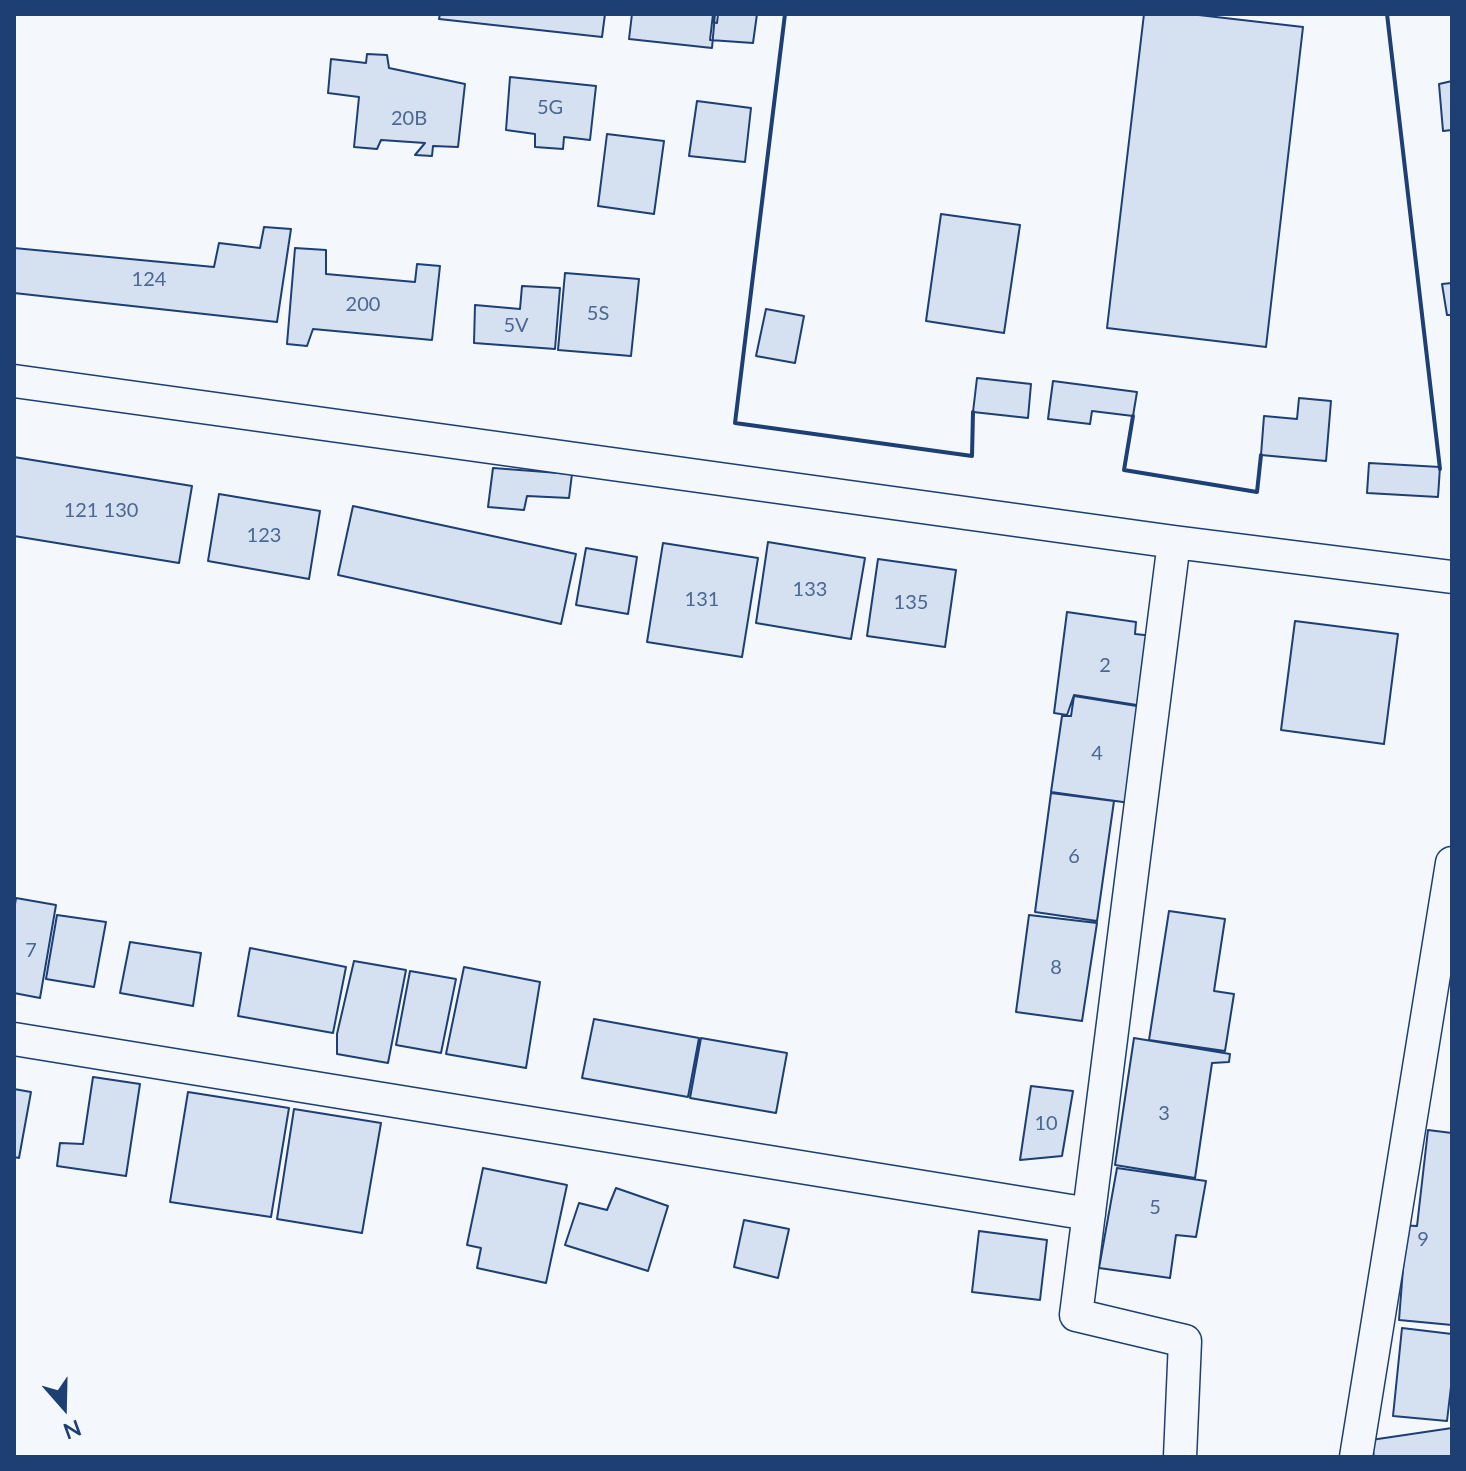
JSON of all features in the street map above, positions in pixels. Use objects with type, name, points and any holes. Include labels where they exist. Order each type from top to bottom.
[{"type":"street","points":[[14,381],[1174,542],[1452,577]]},
{"type":"street","points":[[1174,542],[1076,1315],[1185,1341],[1180,1457]]},
{"type":"street","points":[[1356,1457],[1452,863]]},
{"type":"street","points":[[14,1039],[1089,1214]]},
{"type":"building","points":[[440,14],[605,14],[602,37],[439,19]]},
{"type":"building","points":[[632,14],[715,14],[712,48],[629,39]]},
{"type":"building","points":[[713,14],[713,22],[717,23],[718,14],[757,14],[753,43],[710,40]]},
{"type":"building","points":[[1144,14],[1190,14],[1303,27],[1266,347],[1107,328]]},
{"type":"building","points":[[367,54],[387,55],[389,68],[465,84],[458,147],[433,146],[432,156],[415,155],[425,143],[381,140],[377,149],[354,147],[359,97],[328,93],[331,59],[366,63]]},
{"type":"building","points":[[510,77],[596,86],[590,140],[564,137],[563,149],[535,147],[535,134],[506,130]]},
{"type":"building","points":[[1452,81],[1452,130],[1443,131],[1439,84]]},
{"type":"building","points":[[697,101],[751,108],[745,162],[689,156]]},
{"type":"building","points":[[607,134],[664,141],[654,214],[598,206]]},
{"type":"building","points":[[941,214],[1020,225],[1004,333],[926,321]]},
{"type":"building","points":[[264,227],[291,229],[277,322],[14,293],[14,248],[214,267],[219,243],[260,248]]},
{"type":"building","points":[[295,248],[326,250],[326,274],[415,282],[417,264],[440,266],[432,340],[313,329],[307,346],[287,344]]},
{"type":"building","points":[[565,273],[639,279],[631,356],[558,350]]},
{"type":"building","points":[[1452,283],[1452,315],[1447,315],[1442,284]]},
{"type":"building","points":[[522,286],[560,288],[555,349],[474,343],[475,305],[520,309]]},
{"type":"building","points":[[766,309],[804,316],[795,363],[756,356]]},
{"type":"building","points":[[977,378],[1031,384],[1028,418],[973,412]]},
{"type":"building","points":[[1053,381],[1137,392],[1133,416],[1092,411],[1090,424],[1048,419]]},
{"type":"building","points":[[1299,398],[1331,401],[1326,461],[1261,455],[1264,416],[1297,419]]},
{"type":"building","points":[[14,457],[192,486],[179,563],[14,536]]},
{"type":"building","points":[[1369,463],[1440,467],[1438,497],[1367,493]]},
{"type":"building","points":[[493,468],[572,474],[569,498],[527,496],[524,510],[488,507]]},
{"type":"building","points":[[219,494],[320,511],[309,579],[208,561]]},
{"type":"building","points":[[353,506],[576,554],[561,624],[338,575]]},
{"type":"building","points":[[768,542],[865,558],[851,639],[756,623]]},
{"type":"building","points":[[663,543],[758,558],[742,657],[647,642]]},
{"type":"building","points":[[586,548],[637,557],[628,614],[576,605]]},
{"type":"building","points":[[878,559],[956,570],[945,647],[867,636]]},
{"type":"building","points":[[1067,612],[1136,622],[1135,634],[1154,636],[1143,706],[1074,695],[1067,715],[1054,713]]},
{"type":"building","points":[[1295,621],[1398,634],[1384,744],[1281,730]]},
{"type":"building","points":[[1074,696],[1143,707],[1130,803],[1051,792],[1062,716],[1071,716]]},
{"type":"building","points":[[1051,793],[1114,801],[1097,921],[1035,912]]},
{"type":"building","points":[[16,898],[56,905],[40,998],[14,993]]},
{"type":"building","points":[[1169,911],[1225,919],[1214,991],[1234,994],[1225,1051],[1149,1040]]},
{"type":"building","points":[[57,915],[106,922],[94,987],[46,979]]},
{"type":"building","points":[[1029,915],[1097,923],[1082,1021],[1016,1012]]},
{"type":"building","points":[[130,942],[201,953],[193,1006],[120,993]]},
{"type":"building","points":[[250,948],[346,967],[333,1033],[238,1016]]},
{"type":"building","points":[[354,961],[406,970],[388,1063],[337,1054],[337,1034]]},
{"type":"building","points":[[464,967],[540,982],[526,1068],[446,1054]]},
{"type":"building","points":[[410,971],[456,979],[441,1053],[396,1045]]},
{"type":"building","points":[[594,1019],[699,1038],[688,1097],[582,1078]]},
{"type":"building","points":[[701,1038],[787,1053],[776,1113],[690,1098]]},
{"type":"building","points":[[1134,1038],[1230,1054],[1229,1062],[1212,1063],[1195,1178],[1115,1165]]},
{"type":"building","points":[[93,1077],[140,1084],[126,1176],[57,1166],[60,1143],[83,1144]]},
{"type":"building","points":[[1031,1086],[1073,1091],[1062,1156],[1020,1160]]},
{"type":"building","points":[[14,1089],[31,1092],[19,1158],[14,1157]]},
{"type":"building","points":[[188,1092],[289,1108],[271,1217],[170,1202]]},
{"type":"building","points":[[294,1109],[381,1123],[362,1233],[277,1219]]},
{"type":"building","points":[[1428,1130],[1452,1133],[1452,1325],[1399,1320],[1404,1256],[1396,1225],[1417,1226]]},
{"type":"building","points":[[483,1168],[567,1185],[546,1283],[477,1268],[481,1248],[467,1245]]},
{"type":"building","points":[[1117,1168],[1206,1181],[1196,1237],[1176,1235],[1170,1278],[1099,1268]]},
{"type":"building","points":[[616,1188],[668,1206],[648,1271],[565,1245],[579,1203],[607,1210]]},
{"type":"building","points":[[744,1220],[789,1229],[778,1278],[734,1267]]},
{"type":"building","points":[[979,1231],[1047,1240],[1040,1300],[972,1292]]},
{"type":"building","points":[[1402,1328],[1452,1334],[1452,1378],[1447,1421],[1393,1416]]},
{"type":"building","points":[[1452,1428],[1452,1457],[1374,1457],[1371,1440]]},
{"type":"wall","points":[[785,14],[735,423],[972,456],[973,412]]},
{"type":"wall","points":[[1387,14],[1440,469]]},
{"type":"wall","points":[[1133,416],[1124,470],[1257,492],[1261,455]]}]
